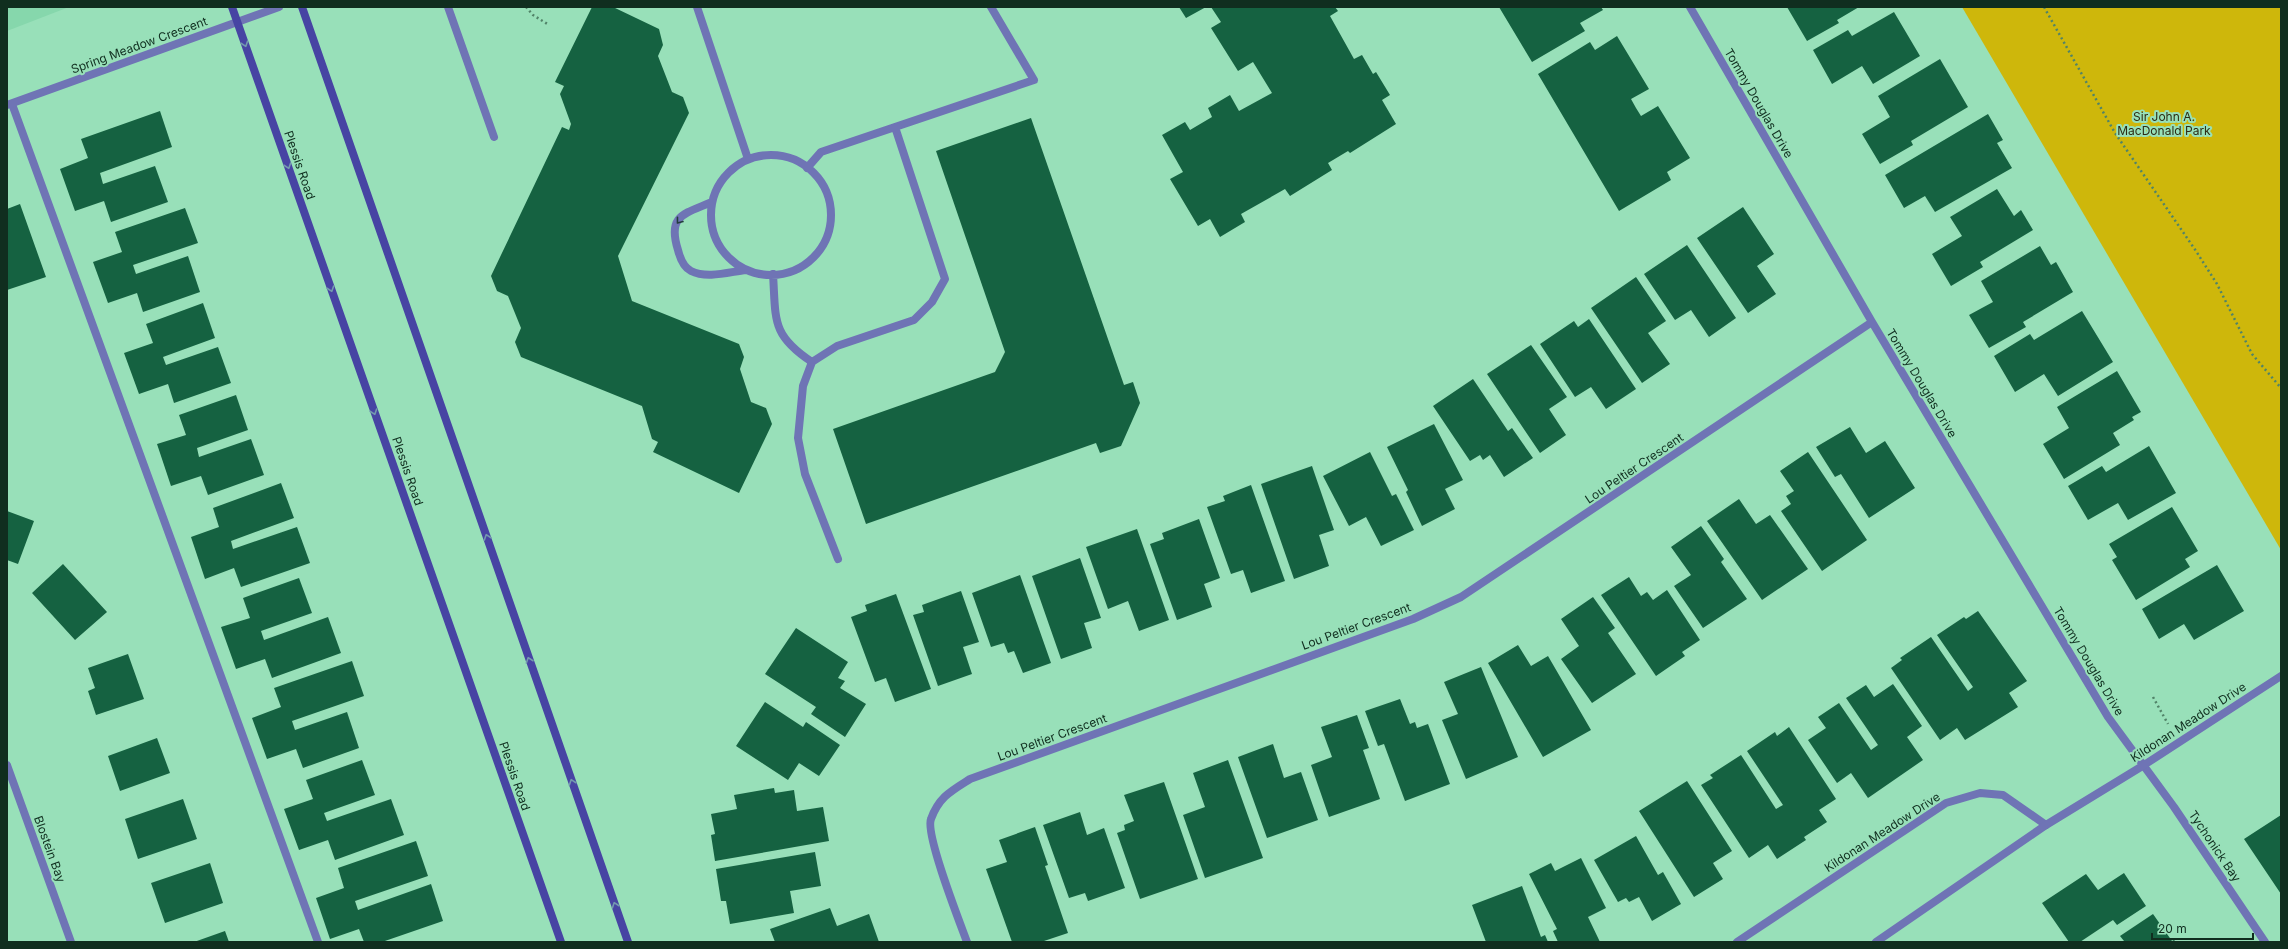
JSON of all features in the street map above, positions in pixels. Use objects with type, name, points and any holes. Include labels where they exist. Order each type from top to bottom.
[{"type":"main road","name":"Plessis Road","points":[[232,7],[561,942]]},
{"type":"main road","points":[[302,7],[628,942]]},
{"type":"street","name":"Spring Meadow Crescent","points":[[9,104],[202,36],[237,21],[279,7]]},
{"type":"street","points":[[448,7],[494,137]]},
{"type":"street","points":[[697,7],[748,159]]},
{"type":"street","points":[[807,168],[821,152],[1034,80],[991,7]]},
{"type":"street","name":"Tommy Douglas Drive","points":[[1690,7],[1872,322],[2108,717],[2144,765]]},
{"type":"street","points":[[9,104],[318,942]]},
{"type":"street","points":[[838,559],[805,474],[798,438],[803,386],[812,362],[837,346],[914,320],[932,302],[944,279],[895,127]]},
{"type":"street","points":[[712,202],[684,214],[675,223],[673,234],[682,261],[690,271],[709,274],[746,270],[766,275],[786,273],[805,265],[820,250],[829,232],[831,213],[827,194],[818,178],[807,168],[786,157],[767,155],[748,159],[731,170],[719,184],[712,202],[711,222],[717,242],[729,258],[746,270]]},
{"type":"street","points":[[773,274],[776,314],[781,335],[794,350],[812,362]]},
{"type":"street","name":"Lou Peltier Crescent","points":[[967,942],[937,857],[930,821],[944,795],[970,779],[1413,619],[1461,597],[1872,322]]},
{"type":"street","name":"Kildonan Meadow Drive","points":[[1876,942],[2046,826],[2144,765],[2281,676]]},
{"type":"street","name":"Blostein Bay","points":[[7,765],[71,942]]},
{"type":"street","name":"Tychonick Bay","points":[[2144,765],[2265,942]]},
{"type":"street","name":"Kildonan Meadow Drive","points":[[1738,942],[1946,803],[1980,793],[2003,795],[2046,826]]},
{"type":"path","points":[[526,7],[533,15],[549,25]]},
{"type":"path","points":[[2044,7],[2115,133],[2213,278],[2252,354],[2281,388]]},
{"type":"path","points":[[2153,697],[2179,742]]},
{"type":"shaded area","points":[[7,7],[69,7],[7,31]]},
{"type":"green space","name":"Sir John A. MacDonald Park","points":[[1962,7],[2281,7],[2281,550]]},
{"type":"building","points":[[592,7],[613,7],[659,29],[663,45],[658,56],[672,92],[683,97],[689,113],[618,256],[632,301],[739,344],[744,357],[740,369],[751,402],[766,408],[772,424],[739,493],[653,452],[658,442],[652,439],[642,406],[521,357],[515,342],[521,328],[508,296],[497,291],[491,276],[562,127],[569,130],[571,124],[560,94],[564,86],[555,82]]},
{"type":"building","points":[[1179,7],[1206,7],[1186,18]]},
{"type":"building","points":[[1211,7],[1335,7],[1338,11],[1330,16],[1354,59],[1362,55],[1373,74],[1376,72],[1390,95],[1382,100],[1396,124],[1350,153],[1348,151],[1328,163],[1332,170],[1290,196],[1285,189],[1241,214],[1245,222],[1220,237],[1210,219],[1198,226],[1170,179],[1183,172],[1162,135],[1185,122],[1190,130],[1212,117],[1208,108],[1230,95],[1239,111],[1272,93],[1253,62],[1238,71],[1211,28],[1221,22]]},
{"type":"building","points":[[1499,7],[1601,7],[1603,10],[1580,23],[1585,31],[1532,62]]},
{"type":"building","points":[[1787,7],[1859,7],[1837,20],[1839,23],[1807,41]]},
{"type":"building","points":[[1894,12],[1920,56],[1873,84],[1862,66],[1832,84],[1813,50],[1848,30],[1852,36]]},
{"type":"building","points":[[1617,36],[1649,89],[1631,99],[1636,108],[1641,116],[1658,106],[1690,158],[1667,172],[1671,180],[1619,211],[1538,74],[1590,42],[1595,50]]},
{"type":"building","points":[[1940,59],[1968,107],[1911,141],[1913,145],[1880,164],[1862,134],[1890,117],[1878,96]]},
{"type":"building","points":[[160,111],[172,147],[100,173],[103,184],[155,166],[168,202],[111,222],[104,201],[75,211],[60,169],[88,158],[81,139]]},
{"type":"building","points":[[1988,114],[2003,140],[1997,143],[2012,168],[1935,212],[1925,196],[1904,208],[1885,175]]},
{"type":"building","points":[[1031,118],[1124,385],[1133,382],[1140,403],[1121,446],[1100,453],[1096,443],[866,524],[833,429],[995,372],[1005,352],[936,151]]},
{"type":"building","points":[[1997,189],[2014,216],[2021,210],[2033,230],[1980,262],[1983,267],[1951,286],[1932,254],[1962,236],[1950,217]]},
{"type":"building","points":[[20,204],[46,277],[7,290],[7,209]]},
{"type":"building","points":[[1743,207],[1774,254],[1757,266],[1776,294],[1748,313],[1697,238]]},
{"type":"building","points":[[185,208],[198,243],[133,265],[136,274],[188,256],[200,292],[143,312],[137,293],[108,303],[93,262],[122,252],[115,232]]},
{"type":"building","points":[[1687,245],[1736,318],[1709,337],[1691,310],[1675,320],[1644,274]]},
{"type":"building","points":[[2040,246],[2051,265],[2056,262],[2073,292],[2023,322],[2026,327],[1989,348],[1969,315],[1993,302],[1981,281]]},
{"type":"building","points":[[1636,277],[1666,321],[1648,333],[1670,364],[1642,383],[1591,308]]},
{"type":"building","points":[[203,303],[215,338],[163,357],[166,365],[218,347],[231,383],[174,403],[168,384],[139,394],[124,353],[153,343],[146,324]]},
{"type":"building","points":[[2082,311],[2113,362],[2058,396],[2044,374],[2015,392],[1994,356],[2030,334],[2034,340]]},
{"type":"building","points":[[1589,319],[1636,389],[1606,409],[1591,387],[1575,397],[1540,344],[1574,321],[1578,327]]},
{"type":"building","points":[[1531,345],[1567,397],[1549,409],[1566,435],[1540,453],[1487,374]]},
{"type":"building","points":[[2117,371],[2141,412],[2132,417],[2134,420],[2113,433],[2120,445],[2064,479],[2043,444],[2069,428],[2057,407]]},
{"type":"building","points":[[1473,379],[1508,431],[1512,428],[1533,458],[1504,477],[1490,455],[1483,460],[1480,455],[1470,461],[1433,406]]},
{"type":"building","points":[[236,395],[248,430],[197,448],[199,457],[251,439],[264,475],[208,495],[201,476],[171,486],[157,444],[186,435],[179,415]]},
{"type":"building","points":[[1434,424],[1463,480],[1445,489],[1455,509],[1422,526],[1406,492],[1408,490],[1387,447]]},
{"type":"building","points":[[1850,427],[1866,453],[1885,441],[1915,488],[1869,518],[1841,474],[1835,477],[1816,447]]},
{"type":"building","points":[[2149,446],[2176,493],[2128,520],[2118,503],[2088,520],[2068,486],[2102,466],[2106,472]]},
{"type":"building","points":[[1370,452],[1392,496],[1396,494],[1414,530],[1381,546],[1366,517],[1349,526],[1323,476]]},
{"type":"building","points":[[1808,452],[1867,540],[1822,571],[1781,511],[1791,504],[1786,496],[1794,491],[1780,471]]},
{"type":"building","points":[[1312,466],[1334,530],[1319,535],[1329,566],[1294,579],[1261,484]]},
{"type":"building","points":[[281,483],[294,518],[231,541],[233,549],[297,527],[310,563],[241,587],[234,568],[205,579],[191,537],[219,527],[213,508]]},
{"type":"building","points":[[1251,485],[1285,581],[1251,593],[1243,570],[1231,574],[1207,507],[1225,501],[1223,496]]},
{"type":"building","points":[[1739,499],[1756,524],[1770,515],[1808,569],[1762,600],[1707,521]]},
{"type":"building","points":[[2172,507],[2198,551],[2185,559],[2190,567],[2136,600],[2112,560],[2117,557],[2109,544]]},
{"type":"building","points":[[7,511],[34,521],[18,564],[7,560]]},
{"type":"building","points":[[1199,519],[1220,578],[1204,584],[1212,607],[1177,620],[1150,544],[1164,539],[1162,533]]},
{"type":"building","points":[[1701,526],[1724,559],[1721,562],[1747,599],[1703,628],[1674,586],[1691,575],[1671,547]]},
{"type":"building","points":[[1137,529],[1169,620],[1139,631],[1128,601],[1108,609],[1086,547]]},
{"type":"building","points":[[1080,558],[1101,618],[1084,623],[1092,648],[1061,659],[1032,576]]},
{"type":"building","points":[[63,564],[107,612],[75,640],[32,593]]},
{"type":"building","points":[[2217,565],[2244,611],[2194,640],[2184,624],[2159,639],[2142,609]]},
{"type":"building","points":[[1020,575],[1051,663],[1023,673],[1014,651],[1008,653],[1004,643],[991,647],[972,593]]},
{"type":"building","points":[[1629,577],[1641,596],[1647,592],[1653,600],[1667,590],[1700,640],[1682,652],[1685,656],[1656,676],[1601,595]]},
{"type":"building","points":[[299,578],[312,613],[261,631],[264,640],[328,617],[341,653],[272,678],[265,659],[236,669],[221,627],[250,618],[243,598]]},
{"type":"building","points":[[961,591],[979,642],[963,647],[972,674],[938,686],[913,615],[924,612],[922,605]]},
{"type":"building","points":[[896,594],[931,689],[895,702],[886,678],[875,682],[851,617],[867,611],[865,605]]},
{"type":"building","points":[[1593,597],[1615,628],[1608,633],[1636,674],[1592,703],[1561,659],[1579,646],[1561,619]]},
{"type":"building","points":[[1978,611],[2027,681],[2009,693],[2018,707],[1965,740],[1957,728],[1940,740],[1891,668],[1902,660],[1900,658],[1931,637],[1968,691],[1973,687],[1937,635],[1964,617],[1966,619]]},
{"type":"building","points":[[796,628],[848,662],[838,678],[845,681],[840,688],[866,704],[845,737],[811,714],[816,707],[765,674]]},
{"type":"building","points":[[1518,645],[1531,666],[1548,656],[1591,730],[1543,757],[1488,663]]},
{"type":"building","points":[[128,654],[144,699],[96,715],[88,691],[95,688],[88,668]]},
{"type":"building","points":[[352,661],[364,696],[292,721],[295,730],[347,712],[359,748],[303,768],[296,749],[267,759],[252,718],[281,707],[274,688]]},
{"type":"building","points":[[1481,667],[1518,757],[1466,779],[1442,720],[1458,714],[1444,682]]},
{"type":"building","points":[[1893,684],[1922,726],[1907,737],[1923,760],[1868,798],[1851,773],[1837,783],[1808,740],[1826,728],[1818,717],[1839,703],[1871,750],[1878,745],[1846,698],[1866,685],[1874,697]]},
{"type":"building","points":[[1400,699],[1410,724],[1415,722],[1417,728],[1428,724],[1450,784],[1405,801],[1384,744],[1378,746],[1365,711]]},
{"type":"building","points":[[765,702],[803,727],[806,722],[840,745],[819,776],[799,763],[788,780],[736,746]]},
{"type":"building","points":[[1357,715],[1369,748],[1363,750],[1380,799],[1329,817],[1311,765],[1332,757],[1321,727]]},
{"type":"building","points":[[1789,727],[1836,799],[1819,810],[1827,822],[1804,837],[1806,840],[1777,859],[1768,845],[1749,858],[1701,785],[1713,778],[1710,775],[1741,755],[1776,809],[1783,805],[1747,751],[1775,732],[1777,736]]},
{"type":"building","points":[[157,738],[170,773],[120,791],[108,756]]},
{"type":"building","points":[[1273,744],[1284,778],[1301,772],[1318,820],[1267,838],[1238,757]]},
{"type":"building","points":[[362,760],[375,795],[324,813],[327,821],[391,799],[404,835],[335,860],[328,840],[299,850],[284,809],[313,799],[306,780]]},
{"type":"building","points":[[1228,760],[1263,858],[1205,878],[1183,815],[1205,807],[1193,773]]},
{"type":"building","points":[[1687,781],[1732,851],[1713,863],[1723,879],[1694,897],[1639,811]]},
{"type":"building","points":[[1164,782],[1198,879],[1140,899],[1117,833],[1125,830],[1124,825],[1134,821],[1124,795]]},
{"type":"building","points":[[774,788],[775,793],[794,790],[797,811],[823,807],[829,841],[715,861],[711,835],[715,834],[711,814],[737,809],[734,795]]},
{"type":"building","points":[[183,799],[197,839],[138,859],[125,819]]},
{"type":"building","points":[[1080,812],[1087,835],[1104,828],[1125,888],[1088,901],[1085,893],[1069,898],[1043,825]]},
{"type":"building","points":[[2281,815],[2281,894],[2244,839]]},
{"type":"building","points":[[1035,827],[1048,865],[1045,866],[1068,933],[1041,942],[1012,942],[986,869],[1007,862],[999,840]]},
{"type":"building","points":[[1636,836],[1658,875],[1663,872],[1681,904],[1652,921],[1639,897],[1629,902],[1626,898],[1618,902],[1594,860]]},
{"type":"building","points":[[416,841],[428,876],[355,901],[358,910],[431,884],[443,921],[382,942],[364,942],[359,929],[330,939],[316,898],[344,888],[338,868]]},
{"type":"building","points":[[815,852],[821,886],[790,891],[794,913],[730,924],[726,901],[721,901],[716,869]]},
{"type":"building","points":[[1581,858],[1606,908],[1588,917],[1600,942],[1558,942],[1553,931],[1557,929],[1529,874],[1551,863],[1555,871]]},
{"type":"building","points":[[210,863],[223,903],[165,923],[151,883]]},
{"type":"building","points":[[2124,873],[2146,906],[2117,925],[2113,920],[2080,942],[2069,942],[2042,903],[2086,874],[2098,890]]},
{"type":"building","points":[[1522,886],[1541,937],[1545,935],[1548,942],[1486,942],[1472,905]]},
{"type":"building","points":[[830,908],[837,926],[869,914],[879,942],[775,942],[770,929]]},
{"type":"building","points":[[2153,914],[2172,941],[2174,940],[2176,942],[2122,942],[2124,941],[2120,936]]},
{"type":"building","points":[[225,931],[229,942],[194,942]]}]
